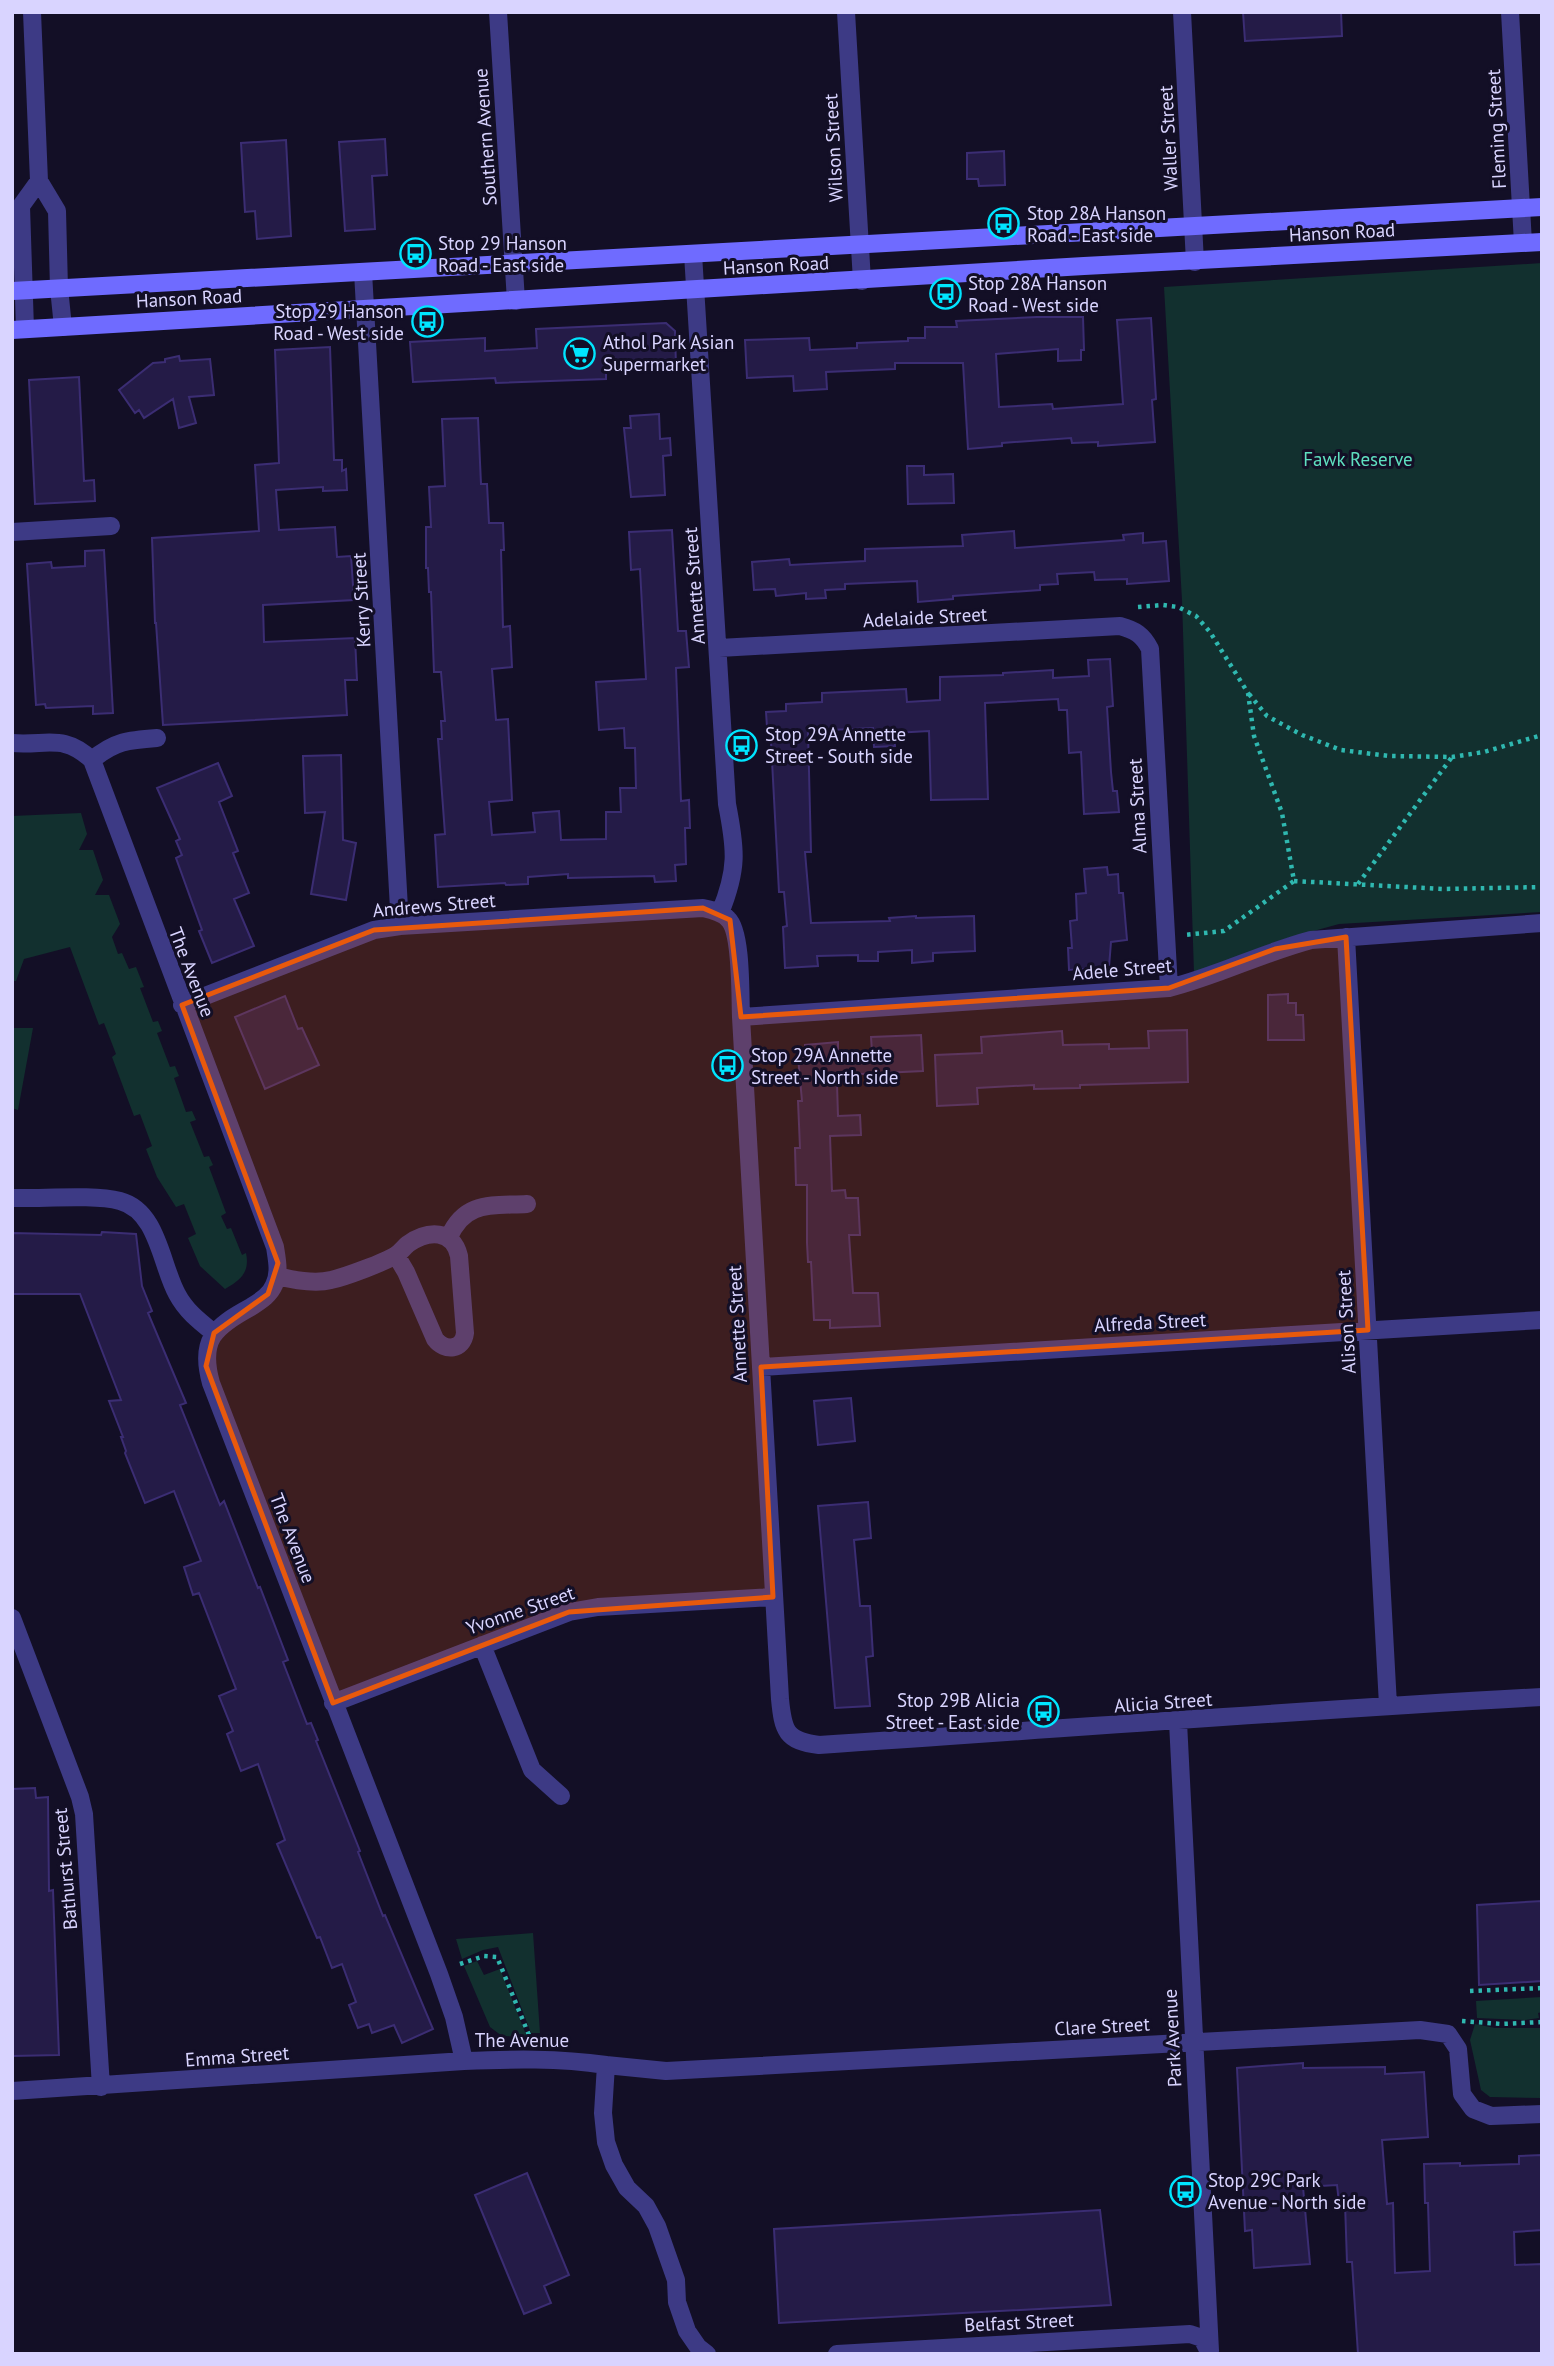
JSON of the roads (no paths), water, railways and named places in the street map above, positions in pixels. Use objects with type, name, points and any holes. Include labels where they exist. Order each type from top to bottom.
[{"type":"main road","name":"Hanson Road","points":[[18,291],[1542,207]]},
{"type":"main road","name":"Hanson Road","points":[[19,329],[1084,266],[1542,242]]},
{"type":"street","points":[[32,12],[39,181],[57,211],[63,327]]},
{"type":"street","name":"Southern Avenue","points":[[498,12],[516,301]]},
{"type":"street","name":"Wilson Street","points":[[846,12],[862,281]]},
{"type":"street","name":"Waller Street","points":[[1182,12],[1195,262]]},
{"type":"street","name":"Fleming Street","points":[[1510,12],[1523,243]]},
{"type":"street","points":[[19,329],[22,205],[39,181]]},
{"type":"street","name":"Annette Street","points":[[693,254],[727,804],[734,840],[735,865],[733,879],[712,910],[730,920],[736,936],[773,1597],[782,1722],[789,1736]]},
{"type":"street","name":"Kerry Street","points":[[363,272],[400,926]]},
{"type":"street","points":[[12,532],[111,526]]},
{"type":"street","name":"Adelaide Street","points":[[719,648],[1120,626],[1133,629]]},
{"type":"street","name":"Alma Street","points":[[1133,629],[1144,638],[1150,649],[1168,988]]},
{"type":"street","points":[[12,743],[62,741],[82,750],[92,760],[109,746],[128,740],[158,738]]},
{"type":"street","name":"The Avenue","points":[[92,760],[275,1247],[277,1276]]},
{"type":"street","name":"Andrews Street","points":[[182,1005],[374,930],[400,926],[712,910]]},
{"type":"street","name":"Adele Street","points":[[741,1017],[1168,988],[1192,982],[1275,949],[1311,940],[1542,923]]},
{"type":"street","name":"Alison Street","points":[[1346,936],[1388,1705]]},
{"type":"street","points":[[12,1198],[107,1199],[129,1204],[145,1217],[184,1307],[192,1317],[214,1333],[222,1324],[268,1294],[277,1276],[293,1280],[330,1281],[396,1255],[409,1243],[426,1236],[438,1234],[449,1237],[457,1244],[459,1256],[465,1333],[464,1340],[458,1347],[440,1345],[435,1339],[396,1255]]},
{"type":"street","points":[[449,1237],[454,1226],[472,1209],[527,1204]]},
{"type":"street","name":"Alfreda Street","points":[[761,1367],[1542,1320]]},
{"type":"street","name":"The Avenue","points":[[214,1333],[206,1353],[206,1366],[211,1383],[439,1974],[454,2017],[464,2061],[539,2058],[606,2065]]},
{"type":"street","name":"Yvonne Street","points":[[334,1703],[569,1612],[598,1606],[773,1597]]},
{"type":"street","name":"Bathurst Street","points":[[12,1618],[80,1797],[84,1814],[101,2087]]},
{"type":"street","points":[[482,1645],[532,1770],[561,1796]]},
{"type":"street","name":"Alicia Street","points":[[789,1736],[804,1743],[819,1745],[1178,1722],[1388,1705],[1542,1697]]},
{"type":"street","name":"Park Avenue","points":[[1178,1722],[1193,2042],[1210,2311],[1207,2348]]},
{"type":"street","name":"Clare Street","points":[[606,2065],[666,2071],[1420,2030],[1448,2034],[1458,2049],[1462,2094],[1473,2109],[1492,2116],[1542,2113]]},
{"type":"street","name":"Emma Street","points":[[12,2091],[464,2061]]},
{"type":"street","points":[[606,2065],[603,2113],[606,2142],[614,2165],[627,2188],[646,2207],[657,2226],[676,2280],[677,2302],[687,2331],[706,2354]]},
{"type":"street","name":"Belfast Street","points":[[837,2354],[1167,2334],[1195,2334],[1207,2348]]},
{"type":"place","name":"Stop 28A Hanson Road - East side","points":[[1004,224]]},
{"type":"place","name":"Stop 29 Hanson Road - East side","points":[[415,254]]},
{"type":"place","name":"Stop 28A Hanson Road - West side","points":[[945,294]]},
{"type":"place","name":"Stop 29 Hanson Road - West side","points":[[427,322]]},
{"type":"place","name":"Athol Park Asian Supermarket","points":[[580,353]]},
{"type":"place","name":"Stop 29A Annette Street - South side","points":[[742,745]]},
{"type":"place","name":"Stop 29A Annette Street - North side","points":[[728,1066]]},
{"type":"place","name":"Stop 29B Alicia Street - East side","points":[[1043,1711]]},
{"type":"place","name":"Stop 29C Park Avenue - North side","points":[[1185,2191]]},
{"type":"park label","name":"Fawk Reserve","points":[[1358,459]]}]
